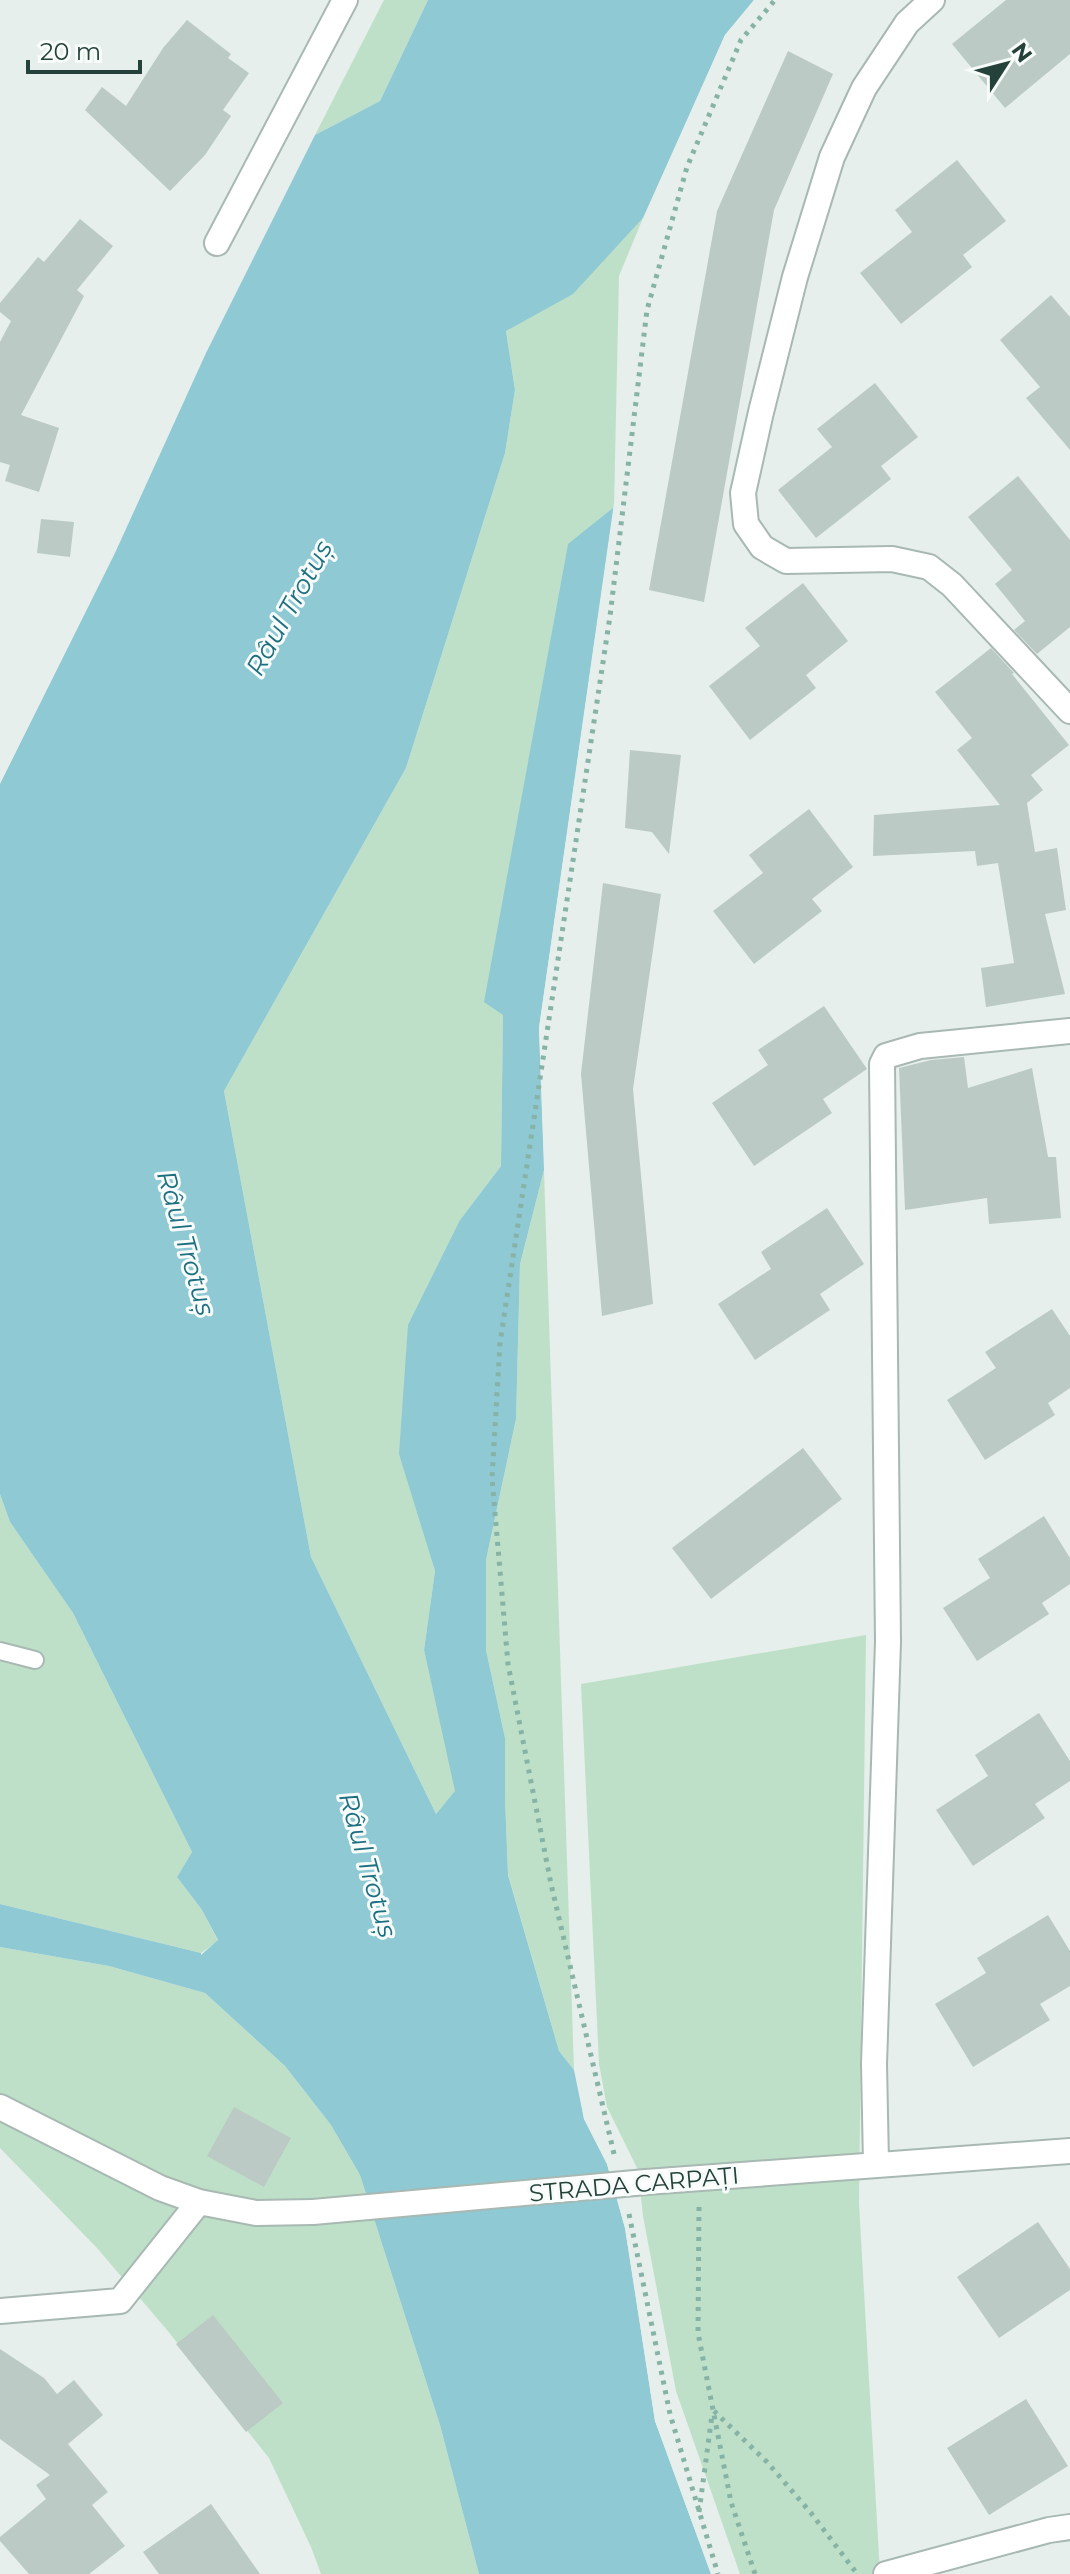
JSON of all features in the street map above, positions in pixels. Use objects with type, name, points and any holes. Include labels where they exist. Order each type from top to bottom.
[{"type":"street","points":[[217,243],[345,0]]},
{"type":"street","points":[[932,0],[907,23],[864,88],[832,157],[795,277],[761,412],[743,493],[746,524],[762,547],[786,561],[892,559],[929,567],[952,585],[1070,711]]},
{"type":"street","points":[[876,2164],[874,2064],[888,1642],[882,1064],[886,1056],[920,1046],[1070,1031]]},
{"type":"street","name":"STRADA CARPAȚI","points":[[0,2107],[160,2188],[199,2202],[256,2213],[313,2212],[646,2182],[1070,2151]]},
{"type":"street","points":[[0,2311],[120,2301],[199,2202]]},
{"type":"street","points":[[886,2574],[1070,2527]]},
{"type":"lane","points":[[0,1651],[35,1660]]},
{"type":"path","points":[[616,2161],[551,1884],[508,1664],[492,1478],[500,1343],[610,616],[647,310],[687,167],[741,40],[775,0]]},
{"type":"path","points":[[700,2178],[698,2333],[731,2502],[755,2574]]},
{"type":"path","points":[[627,2204],[670,2414],[718,2574]]},
{"type":"path","points":[[699,2515],[713,2410]]},
{"type":"path","points":[[713,2410],[767,2462],[857,2574]]},
{"type":"green space","points":[[384,0],[428,0],[380,101],[315,135]]},
{"type":"green space","points":[[643,218],[619,276],[614,507],[568,545],[485,1001],[503,1014],[501,1166],[460,1220],[400,1454],[435,1571],[424,1650],[456,1791],[436,1814],[311,1557],[224,1091],[406,768],[505,453],[515,390],[506,331],[573,293]]},
{"type":"green space","points":[[544,1170],[574,2070],[559,2051],[508,1874],[505,1738],[486,1650],[486,1560],[516,1419],[520,1264]]},
{"type":"green space","points":[[0,1494],[10,1522],[73,1613],[192,1852],[177,1877],[202,1910],[218,1941],[201,1953],[0,1904]]},
{"type":"green space","points":[[866,1635],[859,2203],[880,2574],[740,2574],[676,2391],[643,2216],[638,2170],[607,2107],[599,2064],[581,1684]]},
{"type":"green space","points":[[0,1947],[109,1966],[205,1993],[285,2066],[331,2125],[360,2175],[440,2425],[479,2574],[321,2574],[269,2458],[97,2248],[0,2148]]},
{"type":"water","name":"Râul Trotuș","points":[[428,0],[754,0],[725,35],[643,218],[573,294],[506,331],[515,390],[505,453],[406,768],[224,1091],[311,1557],[436,1814],[455,1791],[424,1650],[435,1571],[399,1454],[408,1325],[460,1220],[501,1166],[503,1015],[484,1002],[568,544],[614,507],[539,1028],[544,1170],[520,1264],[516,1419],[486,1560],[486,1650],[505,1738],[508,1875],[559,2051],[574,2070],[584,2119],[607,2164],[625,2228],[655,2421],[711,2574],[479,2574],[440,2425],[360,2175],[331,2125],[285,2066],[205,1993],[109,1966],[0,1947],[0,1904],[201,1955],[218,1940],[202,1910],[177,1877],[192,1852],[73,1613],[10,1522],[0,1494],[0,784],[115,553],[206,353],[315,135],[380,101]]},
{"type":"pier","points":[[754,0],[758,0],[728,37],[647,220],[639,229],[725,35]]},
{"type":"pier","points":[[614,503],[618,508],[543,1028],[548,1170],[545,1185],[539,1028]]},
{"type":"pier","points":[[574,2063],[588,2117],[611,2163],[629,2227],[658,2420],[715,2574],[711,2574],[655,2421],[625,2228],[607,2164],[584,2119]]},
{"type":"building","points":[[1006,0],[1070,0],[1070,54],[1005,108],[952,44]]},
{"type":"building","points":[[187,20],[231,54],[228,58],[249,73],[223,110],[231,116],[205,155],[170,191],[85,110],[102,87],[126,106],[163,48]]},
{"type":"building","points":[[788,51],[833,74],[774,210],[704,602],[649,590],[717,211]]},
{"type":"building","points":[[957,160],[1006,221],[963,255],[972,267],[901,324],[860,273],[912,232],[895,210]]},
{"type":"building","points":[[80,219],[113,246],[77,290],[84,296],[21,415],[59,428],[39,492],[5,481],[10,465],[0,462],[0,342],[11,321],[0,312],[0,303],[38,257],[44,262]]},
{"type":"building","points":[[1051,295],[1070,317],[1070,450],[1026,398],[1040,387],[1000,340]]},
{"type":"building","points":[[875,383],[918,437],[881,466],[891,479],[816,538],[778,490],[832,447],[817,429]]},
{"type":"building","points":[[1018,476],[1070,540],[1070,627],[1037,654],[1014,630],[1025,621],[995,584],[1012,570],[968,517]]},
{"type":"building","points":[[41,519],[74,522],[70,557],[37,553]]},
{"type":"building","points":[[803,583],[848,641],[806,675],[816,688],[750,740],[709,686],[760,646],[745,628]]},
{"type":"building","points":[[991,648],[1069,745],[1031,775],[1043,790],[1027,803],[1035,852],[1057,848],[1066,910],[1045,914],[1065,994],[986,1007],[981,968],[1014,963],[998,863],[977,866],[975,851],[873,856],[874,815],[1000,805],[957,750],[972,738],[935,692]]},
{"type":"building","points":[[630,750],[681,755],[669,854],[652,832],[625,828]]},
{"type":"building","points":[[809,809],[853,867],[812,899],[822,911],[754,964],[713,911],[763,873],[749,855]]},
{"type":"building","points":[[603,883],[661,894],[633,1089],[653,1304],[602,1316],[581,1074]]},
{"type":"building","points":[[824,1006],[867,1069],[823,1099],[832,1113],[754,1166],[712,1103],[768,1065],[758,1050]]},
{"type":"building","points":[[964,1057],[968,1088],[1032,1068],[1048,1157],[1056,1157],[1061,1218],[989,1224],[987,1198],[905,1210],[899,1068],[931,1060]]},
{"type":"building","points":[[827,1208],[864,1264],[820,1294],[830,1310],[755,1360],[718,1304],[771,1269],[761,1252]]},
{"type":"building","points":[[1052,1309],[1070,1336],[1070,1388],[1048,1403],[1055,1415],[985,1460],[947,1400],[996,1368],[985,1352]]},
{"type":"building","points":[[803,1448],[842,1499],[711,1599],[672,1548]]},
{"type":"building","points":[[1044,1516],[1070,1558],[1070,1584],[1042,1603],[1049,1614],[977,1661],[943,1608],[990,1578],[978,1559]]},
{"type":"building","points":[[1039,1713],[1070,1761],[1070,1781],[1035,1804],[1045,1818],[973,1866],[936,1810],[988,1776],[975,1755]]},
{"type":"building","points":[[1048,1915],[1070,1951],[1070,1986],[1040,2004],[1050,2020],[973,2067],[935,2004],[986,1973],[977,1958]]},
{"type":"building","points":[[234,2107],[291,2138],[264,2187],[207,2156]]},
{"type":"building","points":[[1038,2222],[1070,2269],[1070,2290],[999,2338],[957,2277]]},
{"type":"building","points":[[213,2315],[283,2403],[246,2432],[176,2344]]},
{"type":"building","points":[[0,2349],[44,2378],[57,2394],[74,2380],[103,2415],[68,2444],[108,2492],[92,2505],[125,2546],[89,2574],[29,2574],[0,2541],[0,2537],[46,2499],[36,2485],[50,2475],[0,2439]]},
{"type":"building","points":[[1026,2399],[1068,2466],[989,2515],[947,2448]]},
{"type":"building","points":[[211,2504],[260,2574],[159,2574],[143,2552]]}]
